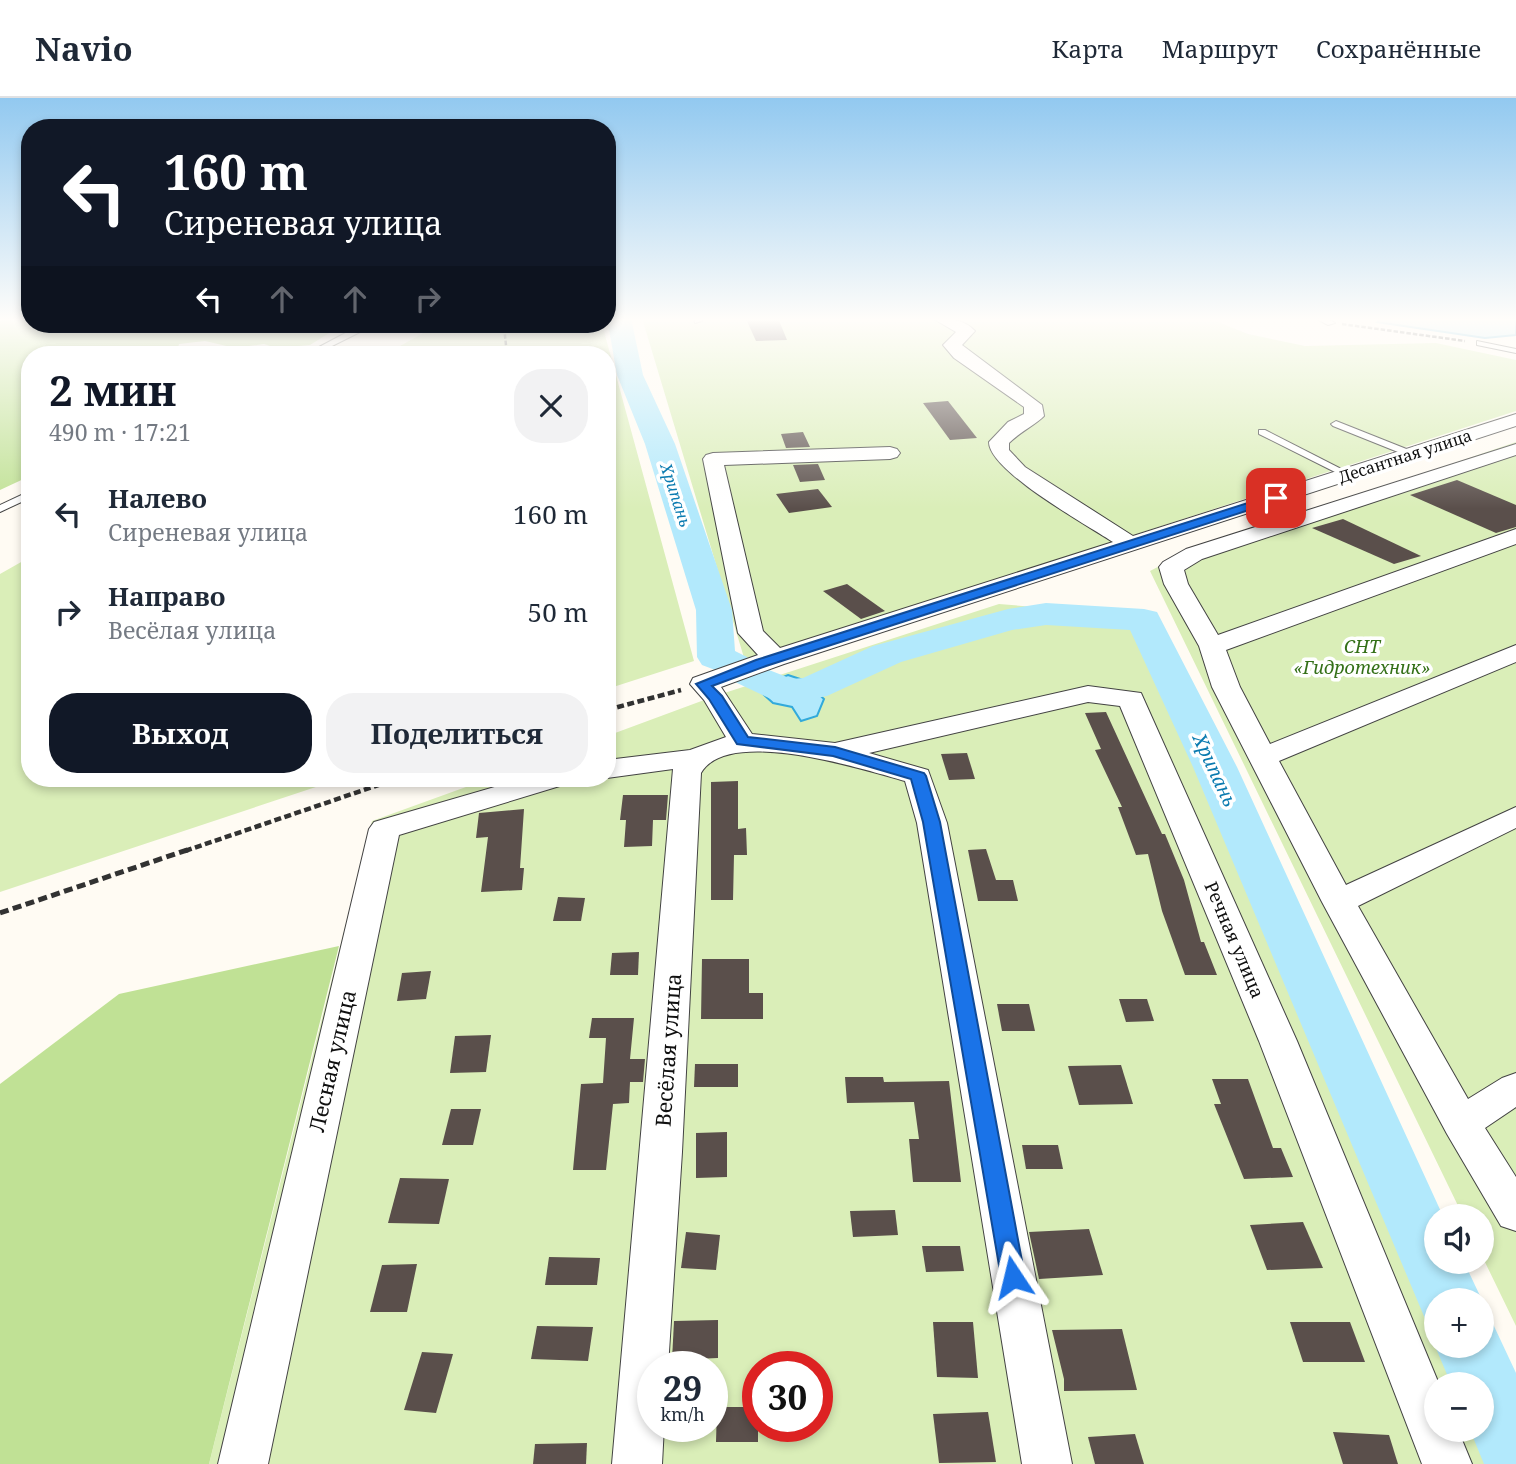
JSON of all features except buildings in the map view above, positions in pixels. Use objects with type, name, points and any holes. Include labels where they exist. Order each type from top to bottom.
[{"type":"street","points":[[999,382],[1032,405],[1034,416],[1015,426],[999,442],[999,451],[1018,471],[1128,541]]},
{"type":"street","name":"Десантная улица","points":[[703,684],[1128,541],[1348,475],[1516,420]]},
{"type":"street","points":[[1485,431],[1515,449]]},
{"type":"street","points":[[1515,449],[1194,554],[1171,567],[1176,584],[1212,646],[1226,687],[1339,902],[1461,1123],[1516,1213]]},
{"type":"street","points":[[775,658],[751,633],[713,459],[890,453]]},
{"type":"street","points":[[1212,646],[1516,536]]},
{"type":"street","points":[[1264,757],[1516,653]]},
{"type":"street","points":[[703,684],[715,696],[743,741]]},
{"type":"street","name":"Речная улица","points":[[835,752],[1088,694],[1131,699],[1278,1041],[1447,1464]]},
{"type":"street","points":[[616,768],[695,758],[743,741],[835,752],[918,776],[932,822],[1047,1464]]},
{"type":"street","name":"Весёлая улица","points":[[637,1464],[662,1152],[686,773],[695,758]]},
{"type":"street","name":"Лесная улица","points":[[243,1464],[385,829],[527,787]]},
{"type":"street","points":[[1339,902],[1516,816]]},
{"type":"street","points":[[1461,1123],[1516,1088]]},
{"type":"lane","points":[[1336,424],[1411,454]]},
{"type":"lane","points":[[1262,432],[1348,475]]},
{"type":"lane","points":[[0,509],[21,499]]},
{"type":"path","points":[[616,708],[703,684]]},
{"type":"path","points":[[0,914],[373,787]]},
{"type":"green space","points":[[0,382],[21,382],[21,480],[0,490]]},
{"type":"green space","points":[[616,382],[618,382],[694,661],[616,686]]},
{"type":"green space","points":[[661,382],[1516,382],[1516,411],[745,661]]},
{"type":"green space","name":"СНТ «Гидротехник»","points":[[1516,442],[1516,1326],[1491,1274],[1494,1274],[1494,1204],[1457,1204],[1150,571],[1173,559]]},
{"type":"green space","points":[[21,562],[21,787],[316,787],[0,892],[0,574]]},
{"type":"green space","points":[[999,604],[1158,617],[1432,1204],[1424,1204],[1424,1274],[1465,1274],[1471,1288],[1424,1288],[1424,1358],[1494,1358],[1494,1337],[1516,1384],[1516,1464],[209,1464],[372,821],[466,787],[616,787],[616,733],[715,696]]},
{"type":"green space","points":[[339,946],[209,1464],[0,1464],[0,1084],[119,994]]},
{"type":"water","points":[[788,675],[803,680],[824,699],[817,716],[801,721],[792,707],[773,703],[763,694],[768,683]]},
{"type":"waterway","name":"Хрипань","points":[[633,382],[660,444],[714,610],[716,657],[733,665]]},
{"type":"waterway","name":"Хрипань","points":[[749,674],[787,692],[813,688],[887,654],[1008,620],[1046,614],[1144,620],[1215,767],[1444,1288]]},
{"type":"waterway","name":"Хрипань","points":[[1474,1358],[1516,1454]]},
{"type":"route","points":[[1013,1277],[932,822],[918,776],[835,752],[743,741],[715,696],[703,684],[927,609],[1276,498]]}]
